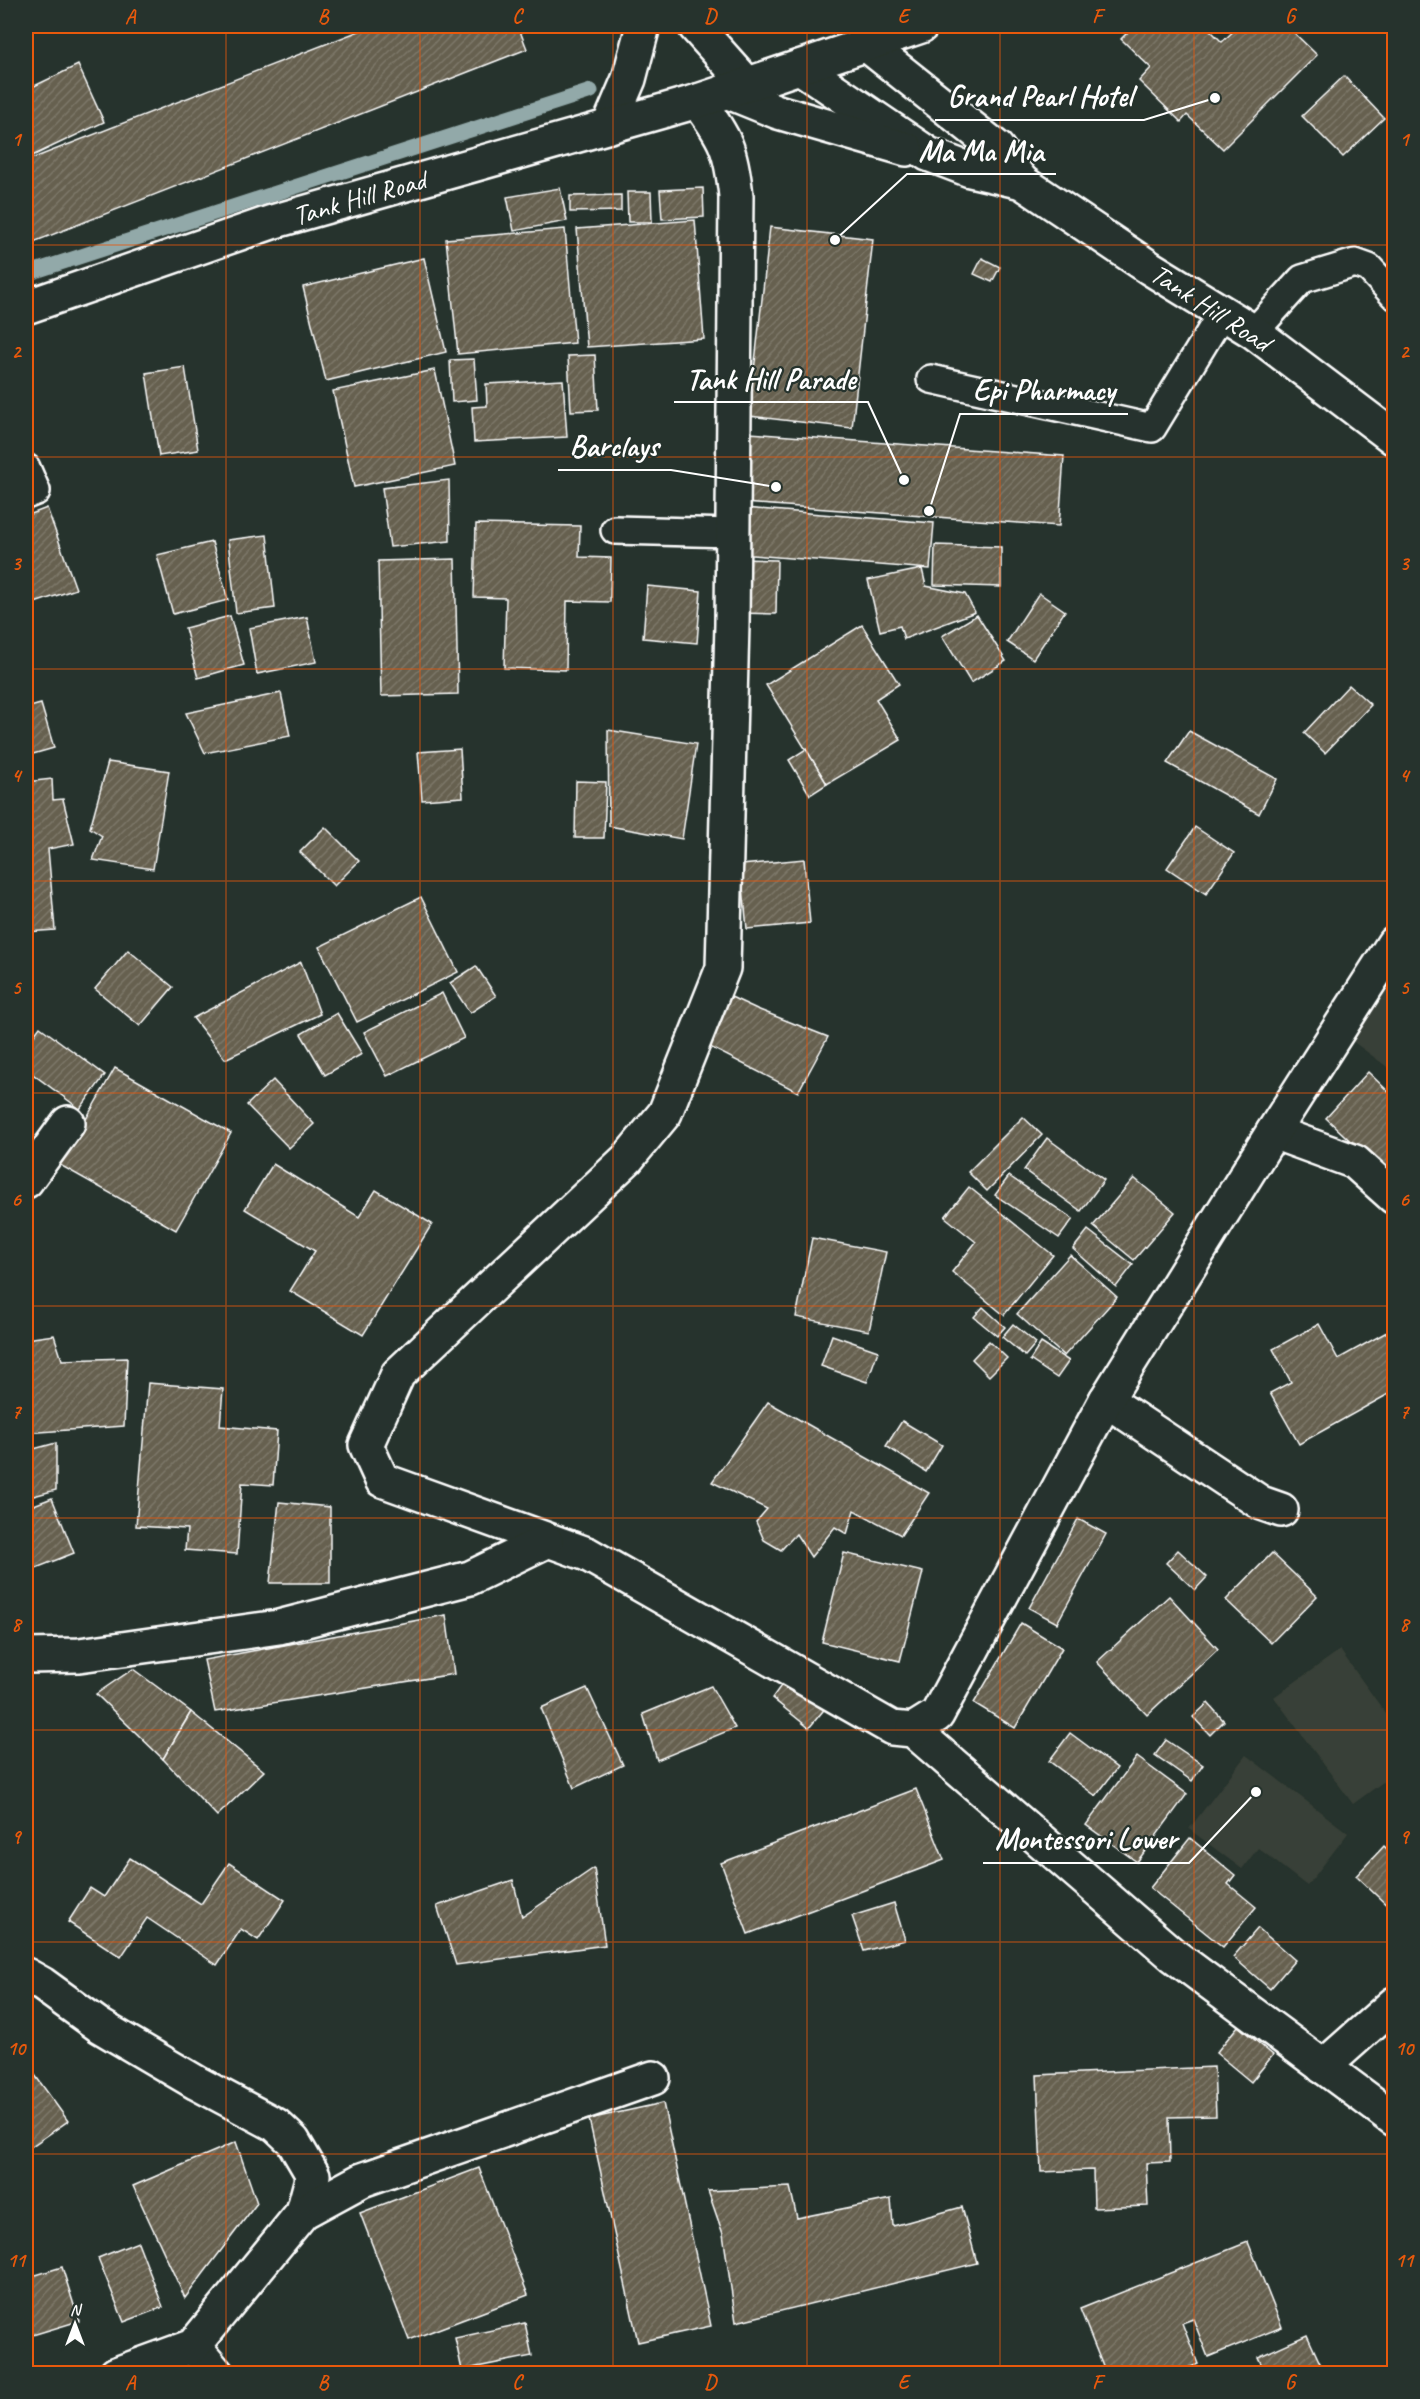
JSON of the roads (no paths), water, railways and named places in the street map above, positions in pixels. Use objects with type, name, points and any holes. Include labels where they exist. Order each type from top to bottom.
[{"type":"street","points":[[609,126],[629,79],[643,26]]},
{"type":"street","points":[[695,26],[723,92],[721,132],[732,160],[735,196],[733,533],[723,968],[665,1113],[627,1159],[398,1374],[366,1445],[382,1480],[587,1554],[892,1728],[913,1730],[1173,1955],[1395,2119]]},
{"type":"street","name":"Tank Hill Road","points":[[26,307],[272,222],[723,92],[921,26]]},
{"type":"street","name":"Tank Hill Road","points":[[866,44],[997,148],[1022,182],[1150,268],[1254,332],[1395,438]]},
{"type":"street","name":"Tank Hill Road","points":[[800,67],[928,154],[970,170],[1022,182]]},
{"type":"street","points":[[723,92],[858,137],[928,154]]},
{"type":"street","points":[[913,1730],[936,1715],[1106,1400],[1273,1132],[1395,943]]},
{"type":"street","points":[[26,1181],[68,1123]]},
{"type":"street","points":[[1273,1132],[1355,1162],[1395,1197]]},
{"type":"street","points":[[1106,1400],[1261,1503],[1281,1510]]},
{"type":"street","points":[[27,1656],[79,1655],[279,1627],[470,1578],[546,1541]]},
{"type":"street","points":[[26,1975],[100,2026],[196,2083],[276,2125],[293,2141],[313,2175],[303,2212]]},
{"type":"street","points":[[1323,2067],[1395,2004]]},
{"type":"street","points":[[116,2373],[172,2358],[303,2212],[362,2180],[653,2078]]},
{"type":"street","points":[[172,2358],[217,2373]]},
{"type":"lane","points":[[1254,332],[1302,279],[1355,263],[1369,268],[1395,295]]},
{"type":"lane","points":[[931,379],[1152,428],[1222,313]]},
{"type":"lane","points":[[26,468],[36,491],[26,495]]},
{"type":"lane","points":[[615,530],[733,533]]},
{"type":"waterway","points":[[26,274],[591,91]]},
{"type":"place","name":"Grand Pearl Hotel","points":[[1215,98]]},
{"type":"place","name":"Ma Ma Mia","points":[[835,240]]},
{"type":"place","name":"Tank Hill Parade","points":[[904,480]]},
{"type":"place","name":"Barclays","points":[[776,487]]},
{"type":"place","name":"Epi Pharmacy","points":[[929,511]]},
{"type":"place","name":"Montessori Lower","points":[[1256,1792]]}]
